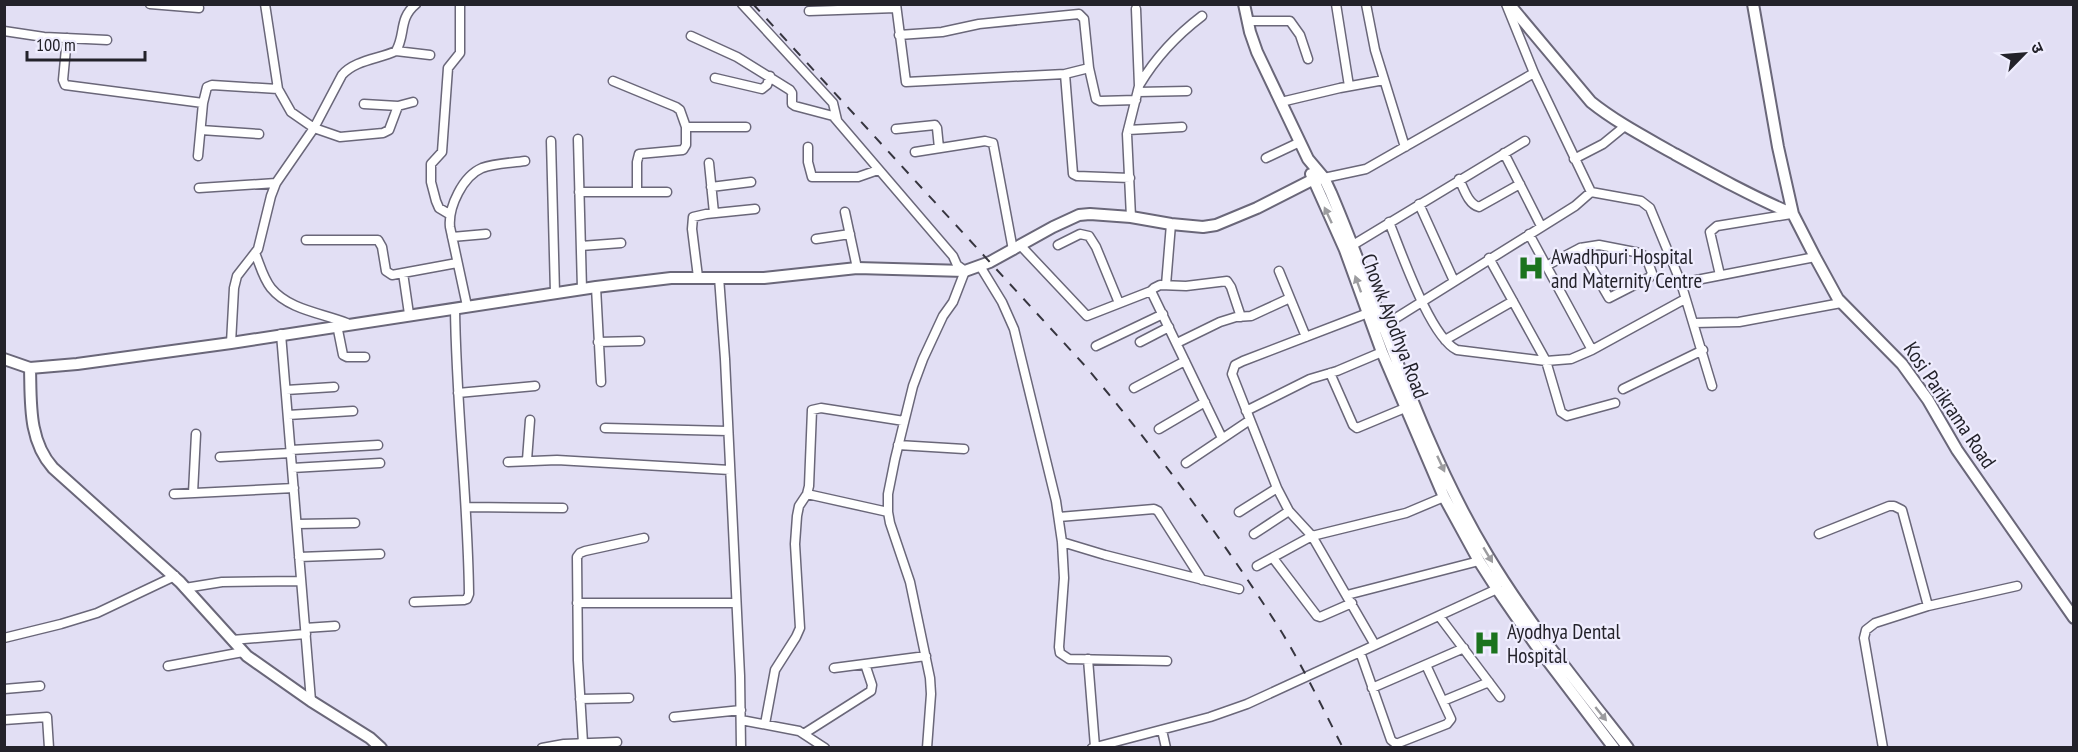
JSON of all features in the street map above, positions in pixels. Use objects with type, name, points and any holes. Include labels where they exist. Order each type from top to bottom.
[{"type":"main road","points":[[1244,4],[1257,52],[1308,159],[1312,180],[1349,247]]},
{"type":"main road","points":[[1507,4],[1590,102],[1625,126],[1748,194],[1793,214]]},
{"type":"main road","name":"Kosi Parikrama Road","points":[[1753,4],[1778,147],[1793,214],[1815,257],[1841,303],[1902,364],[1928,400],[1957,450],[2073,618]]},
{"type":"main road","points":[[1308,159],[1324,178],[1379,329],[1460,504],[1488,555],[1563,667],[1628,747]]},
{"type":"main road","points":[[4,359],[30,368],[87,363],[596,286],[661,279],[764,278],[857,268],[965,271],[1017,248],[1079,215],[1131,217],[1171,224],[1203,226],[1228,221],[1312,180],[1324,178]]},
{"type":"main road","name":"Chowk Ayodhya Road","points":[[1349,247],[1368,313],[1379,329],[1382,352],[1444,496],[1479,561]]},
{"type":"main road","points":[[30,368],[29,395],[32,415],[40,448],[46,461],[175,576],[243,652],[259,666],[381,747]]},
{"type":"main road","points":[[1479,561],[1535,644],[1614,747]]},
{"type":"street","points":[[150,4],[199,8]]},
{"type":"street","points":[[265,4],[278,88],[291,112],[314,128],[340,137],[383,133],[389,130],[398,106]]},
{"type":"street","points":[[449,214],[439,208],[430,170],[433,160],[442,152],[448,68],[460,52],[460,4]]},
{"type":"street","points":[[742,4],[833,103],[837,120]]},
{"type":"street","points":[[1336,4],[1349,86]]},
{"type":"street","points":[[1366,4],[1384,80],[1406,147]]},
{"type":"street","points":[[1507,4],[1534,73],[1591,192]]},
{"type":"street","points":[[396,51],[406,15],[411,6]]},
{"type":"street","points":[[809,11],[896,6],[906,82],[1065,74],[1089,68]]},
{"type":"street","points":[[1136,9],[1138,92]]},
{"type":"street","points":[[899,35],[942,32],[979,24],[1079,15],[1084,19],[1095,99],[1100,101],[1138,92],[1188,91]]},
{"type":"street","points":[[1131,217],[1128,130],[1138,92],[1154,63],[1174,39],[1202,16]]},
{"type":"street","points":[[1247,21],[1284,19],[1290,21],[1300,35],[1308,59]]},
{"type":"street","points":[[4,31],[107,40]]},
{"type":"street","points":[[691,36],[770,76],[790,90],[792,104],[795,106],[827,114],[837,120],[953,256],[957,265],[965,271],[923,359],[913,386],[888,494],[888,512],[910,582],[926,656],[931,694],[927,747]]},
{"type":"street","points":[[67,38],[63,80],[65,86],[203,103]]},
{"type":"street","points":[[231,343],[234,288],[237,276],[255,253],[261,240],[276,183],[314,128],[347,69],[396,51],[430,55]]},
{"type":"street","points":[[1324,178],[1366,169],[1534,73]]},
{"type":"street","points":[[1065,74],[1073,174],[1130,178]]},
{"type":"street","points":[[715,78],[762,89],[767,85],[770,76]]},
{"type":"street","points":[[1284,107],[1349,86],[1384,80]]},
{"type":"street","points":[[613,81],[676,107],[680,110],[686,127],[686,145],[683,150],[639,154],[637,191]]},
{"type":"street","points":[[198,156],[203,103],[207,87],[212,85],[278,88]]},
{"type":"street","points":[[364,104],[398,106],[412,102]]},
{"type":"street","points":[[896,129],[934,125],[937,128],[939,148]]},
{"type":"street","points":[[1574,159],[1603,144],[1625,126]]},
{"type":"street","points":[[686,127],[746,128]]},
{"type":"street","points":[[1128,130],[1182,127]]},
{"type":"street","points":[[201,130],[260,134]]},
{"type":"street","points":[[578,139],[582,289]]},
{"type":"street","points":[[551,141],[555,293]]},
{"type":"street","points":[[915,152],[985,141],[993,143],[1017,248],[1087,316],[1154,288],[1166,285],[1186,286],[1227,281],[1241,317]]},
{"type":"street","points":[[1349,247],[1525,141]]},
{"type":"street","points":[[1266,158],[1300,142]]},
{"type":"street","points":[[808,147],[808,162],[813,177],[858,177],[878,170]]},
{"type":"street","points":[[1504,153],[1541,226]]},
{"type":"street","points":[[467,306],[449,214],[457,195],[475,172],[485,167],[525,161]]},
{"type":"street","points":[[709,163],[714,213]]},
{"type":"street","points":[[1459,179],[1471,202],[1479,207],[1520,184]]},
{"type":"street","points":[[711,187],[751,182]]},
{"type":"street","points":[[199,188],[276,183]]},
{"type":"street","points":[[579,192],[668,192]]},
{"type":"street","points":[[1379,329],[1575,206],[1591,192]]},
{"type":"street","points":[[1591,192],[1646,204],[1650,208],[1681,283],[1712,386]]},
{"type":"street","points":[[1419,204],[1454,280]]},
{"type":"street","points":[[698,277],[692,220],[697,215],[755,209]]},
{"type":"street","points":[[845,212],[857,268]]},
{"type":"street","points":[[1719,275],[1710,232],[1712,229],[1717,226],[1793,214]]},
{"type":"street","points":[[1389,222],[1422,302],[1445,340],[1451,348],[1457,350],[1546,362],[1571,358],[1592,350],[1685,299]]},
{"type":"street","points":[[1166,285],[1171,224]]},
{"type":"street","points":[[452,237],[486,234]]},
{"type":"street","points":[[816,239],[850,234]]},
{"type":"street","points":[[1058,245],[1080,234],[1089,236],[1096,247],[1119,303]]},
{"type":"street","points":[[1529,234],[1592,350]]},
{"type":"street","points":[[306,240],[378,240],[381,242],[388,274],[457,263]]},
{"type":"street","points":[[581,246],[621,243]]},
{"type":"street","points":[[1546,266],[1580,248],[1599,245],[1640,253],[1646,257],[1652,273],[1650,277],[1609,298],[1580,248]]},
{"type":"street","points":[[255,253],[266,279],[281,297],[342,324],[343,355],[365,357]]},
{"type":"street","points":[[1681,283],[1815,257]]},
{"type":"street","points":[[1489,258],[1546,362],[1558,408],[1564,415],[1615,403]]},
{"type":"street","points":[[980,266],[1002,302],[1014,329],[1059,517],[1064,578],[1059,647],[1063,656],[1069,659],[1167,661]]},
{"type":"street","points":[[1279,271],[1306,337]]},
{"type":"street","points":[[403,273],[409,315]]},
{"type":"street","points":[[719,277],[730,470],[741,747]]},
{"type":"street","points":[[596,286],[601,382]]},
{"type":"street","points":[[1151,291],[1222,438]]},
{"type":"street","points":[[1177,343],[1220,322],[1251,316],[1290,298]]},
{"type":"street","points":[[1445,340],[1513,301]]},
{"type":"street","points":[[1694,323],[1739,321],[1841,303]]},
{"type":"street","points":[[414,602],[467,599],[469,585],[467,507],[458,393],[455,308]]},
{"type":"street","points":[[1368,313],[1235,365],[1232,374],[1277,488],[1290,511],[1312,536],[1375,645]]},
{"type":"street","points":[[1096,346],[1163,314]]},
{"type":"street","points":[[1140,342],[1169,327]]},
{"type":"street","points":[[281,334],[311,701]]},
{"type":"street","points":[[598,342],[640,341]]},
{"type":"street","points":[[1623,389],[1702,350]]},
{"type":"street","points":[[1186,463],[1222,438],[1248,415],[1310,379],[1330,374],[1382,352]]},
{"type":"street","points":[[1134,388],[1185,361]]},
{"type":"street","points":[[1330,374],[1353,425],[1357,428],[1407,412]]},
{"type":"street","points":[[458,393],[536,386]]},
{"type":"street","points":[[286,390],[334,387]]},
{"type":"street","points":[[1160,429],[1205,402]]},
{"type":"street","points":[[765,724],[775,670],[800,628],[796,525],[799,506],[809,486],[812,410],[821,408],[904,421]]},
{"type":"street","points":[[288,415],[353,411]]},
{"type":"street","points":[[527,460],[530,420]]},
{"type":"street","points":[[605,428],[728,431]]},
{"type":"street","points":[[193,493],[196,434]]},
{"type":"street","points":[[220,457],[378,445]]},
{"type":"street","points":[[898,445],[964,449]]},
{"type":"street","points":[[508,462],[527,460],[730,470]]},
{"type":"street","points":[[292,468],[380,463]]},
{"type":"street","points":[[174,494],[294,488]]},
{"type":"street","points":[[1239,512],[1277,488]]},
{"type":"street","points":[[807,494],[888,512]]},
{"type":"street","points":[[1257,566],[1312,536],[1406,513],[1444,496]]},
{"type":"street","points":[[1819,534],[1889,506],[1899,507],[1902,510],[1928,606]]},
{"type":"street","points":[[467,507],[563,508]]},
{"type":"street","points":[[1059,517],[1154,509],[1158,511],[1202,580]]},
{"type":"street","points":[[1254,534],[1290,511]]},
{"type":"street","points":[[297,524],[355,523]]},
{"type":"street","points":[[583,743],[577,557],[580,553],[645,538]]},
{"type":"street","points":[[1062,542],[1239,589]]},
{"type":"street","points":[[299,557],[380,554]]},
{"type":"street","points":[[1273,558],[1320,617],[1350,599],[1479,561]]},
{"type":"street","points":[[4,638],[88,616],[175,576]]},
{"type":"street","points":[[185,588],[222,582],[302,581]]},
{"type":"street","points":[[1883,747],[1864,638],[1866,630],[1875,623],[1928,606],[2017,586]]},
{"type":"street","points":[[1088,659],[1094,747],[1210,717],[1247,704],[1497,589]]},
{"type":"street","points":[[577,603],[619,605],[735,603]]},
{"type":"street","points":[[1439,616],[1500,697]]},
{"type":"street","points":[[232,640],[334,626]]},
{"type":"street","points":[[1372,688],[1464,648]]},
{"type":"street","points":[[168,666],[243,652]]},
{"type":"street","points":[[1360,652],[1391,740],[1396,744],[1449,722],[1450,715],[1426,665]]},
{"type":"street","points":[[834,668],[926,656]]},
{"type":"street","points":[[805,733],[872,691],[873,685],[865,664]]},
{"type":"street","points":[[1443,700],[1489,682]]},
{"type":"street","points":[[4,689],[40,686]]},
{"type":"street","points":[[580,699],[629,698]]},
{"type":"street","points":[[674,717],[741,710]]},
{"type":"street","points":[[4,720],[48,717],[49,747]]},
{"type":"street","points":[[741,720],[805,733],[825,747]]},
{"type":"street","points":[[1162,730],[1166,747]]},
{"type":"street","points":[[542,747],[617,742]]},
{"type":"railway","points":[[753,4],[1087,368],[1136,429],[1207,522],[1284,635],[1343,748]]},
{"type":"place","name":"Awadhpuri Hospital and Maternity Centre","points":[[1531,268]]},
{"type":"place","name":"Ayodhya Dental Hospital","points":[[1487,643]]}]
